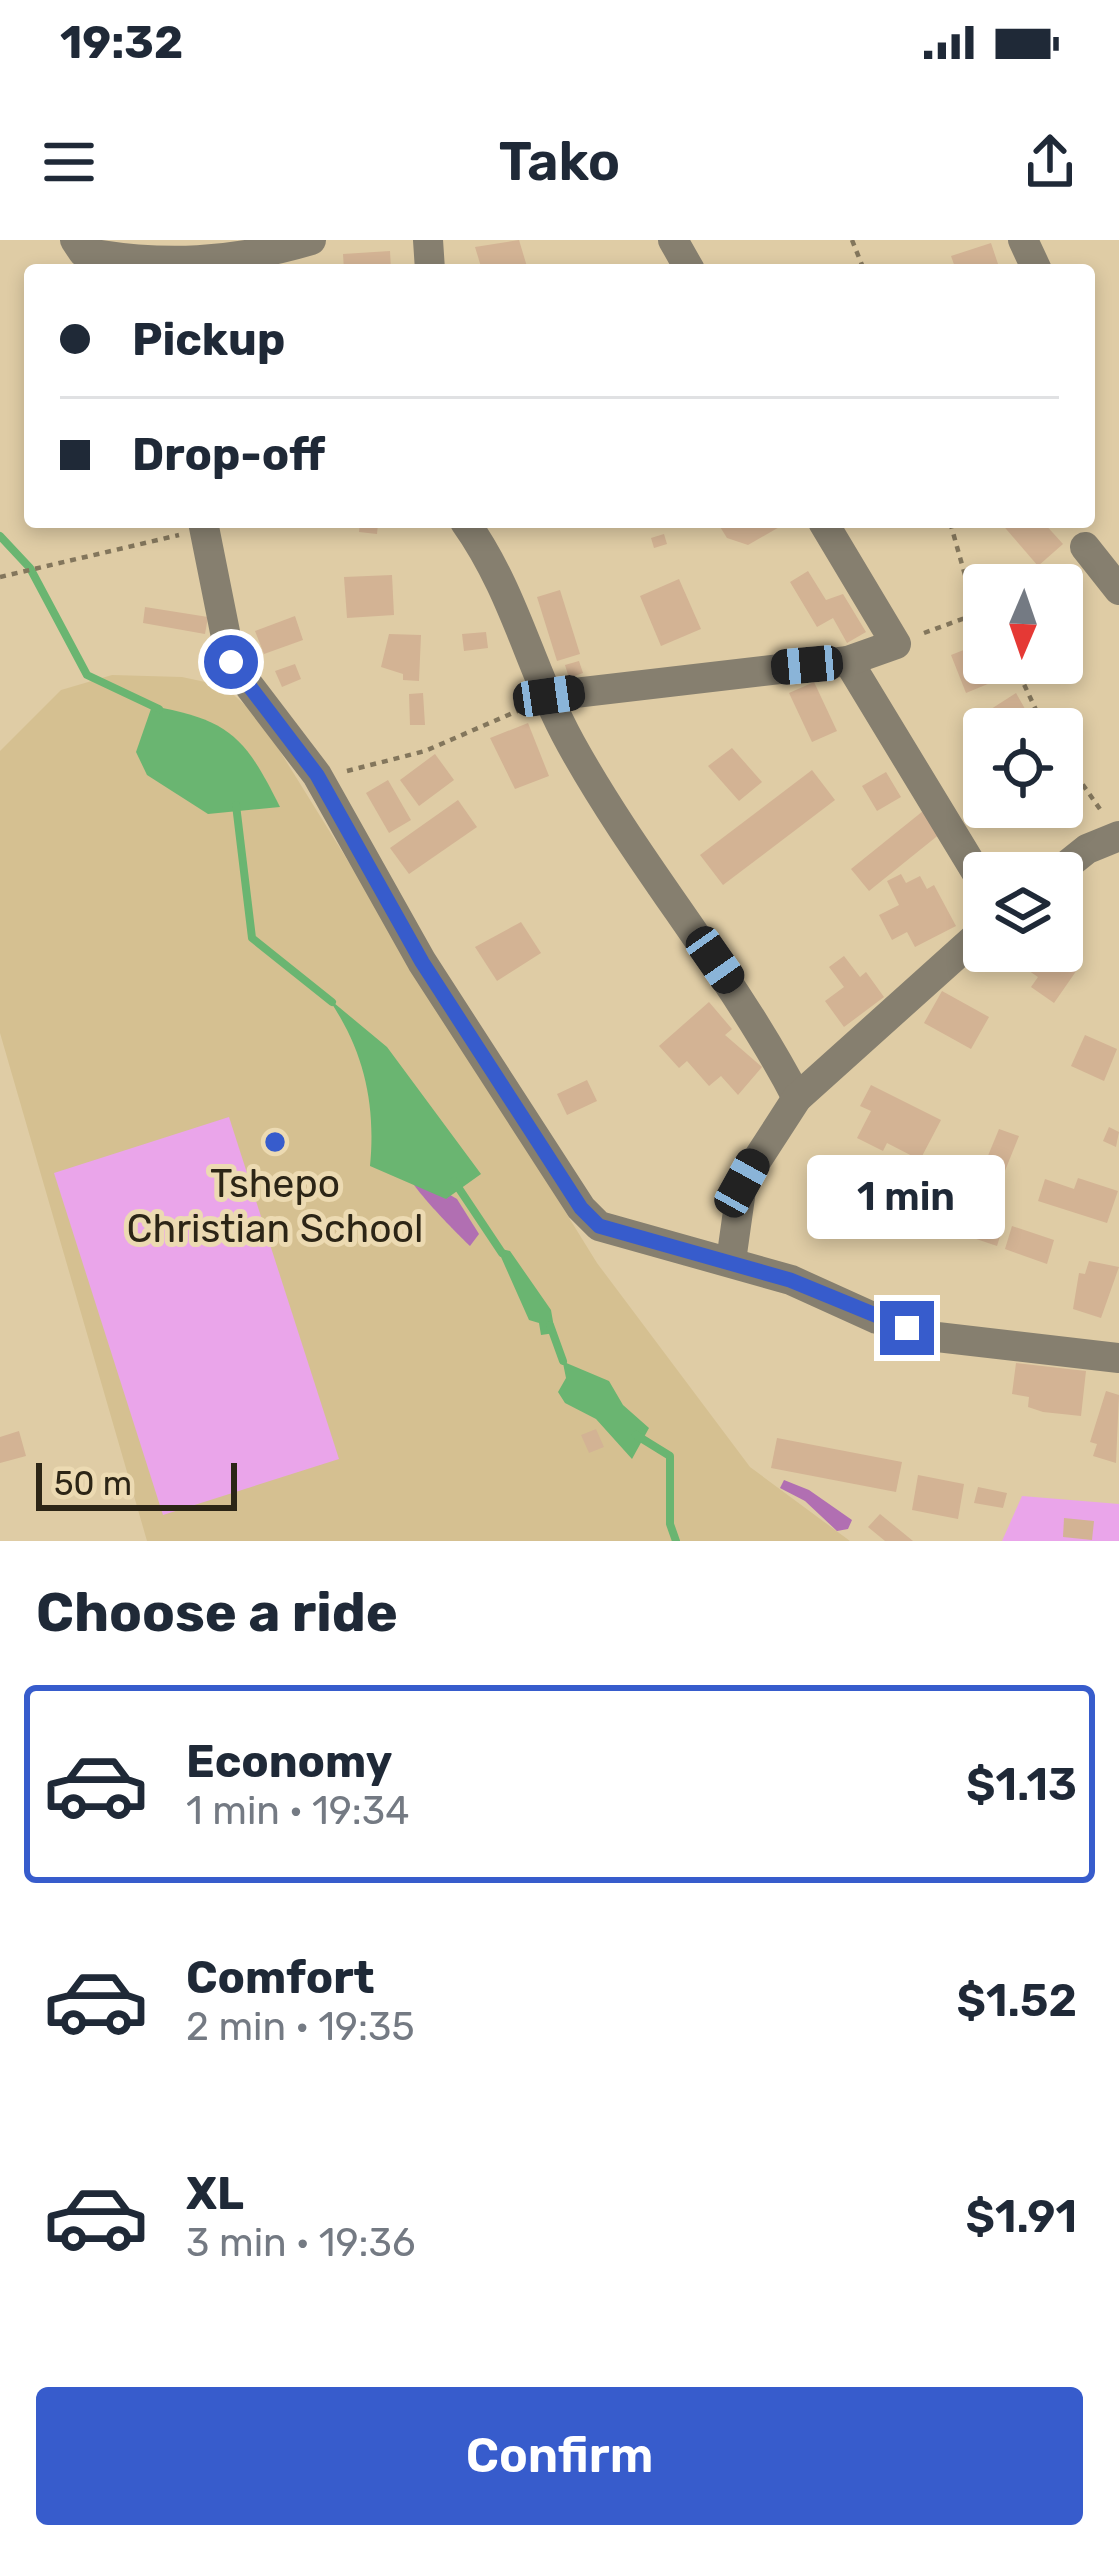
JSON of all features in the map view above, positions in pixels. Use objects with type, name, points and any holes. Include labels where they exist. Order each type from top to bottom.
[{"type":"street","points":[[75,240],[83,252],[174,264]]},
{"type":"street","points":[[221,264],[311,240]]},
{"type":"street","points":[[204,528],[215,564],[231,662],[317,775],[422,962],[581,1208],[599,1226],[730,1262],[938,1337],[1119,1358]]},
{"type":"street","points":[[469,528],[497,566],[549,696],[603,797],[758,1023],[797,1098]]},
{"type":"street","points":[[549,696],[848,661],[896,644],[828,528]]},
{"type":"street","points":[[1084,548],[1119,590]]},
{"type":"street","points":[[848,661],[964,852]]},
{"type":"street","points":[[1083,853],[1119,836]]},
{"type":"street","points":[[1088,849],[1119,866]]},
{"type":"street","points":[[730,1262],[742,1183],[797,1098],[963,949]]},
{"type":"path","points":[[0,577],[194,528]]},
{"type":"path","points":[[952,528],[963,568]]},
{"type":"path","points":[[896,644],[963,619]]},
{"type":"path","points":[[317,775],[366,769],[425,751],[549,696]]},
{"type":"path","points":[[1083,785],[1119,836]]},
{"type":"shaded area","name":"Tshepo Christian School","points":[[112,675],[182,677],[224,686],[260,719],[597,1263],[750,1467],[850,1541],[147,1541],[0,1033],[0,751],[61,690]]},
{"type":"shaded area","points":[[152,706],[200,718],[232,736],[256,764],[280,807],[208,814],[147,775],[136,752]]},
{"type":"shaded area","points":[[328,998],[387,1047],[481,1174],[446,1199],[370,1166],[365,1078],[351,1037]]},
{"type":"shaded area","points":[[229,1117],[339,1459],[163,1515],[54,1173]]},
{"type":"shaded area","points":[[404,1168],[457,1199],[479,1234],[470,1246],[423,1196]]},
{"type":"shaded area","points":[[497,1248],[510,1251],[551,1310],[555,1333],[541,1335],[539,1323],[529,1320]]},
{"type":"shaded area","points":[[561,1353],[564,1362],[609,1381],[623,1405],[649,1428],[632,1459],[596,1419],[565,1403],[558,1392],[566,1378]]},
{"type":"shaded area","points":[[784,1480],[809,1490],[852,1520],[848,1529],[837,1531],[805,1501],[780,1488]]},
{"type":"shaded area","points":[[1022,1496],[1119,1504],[1119,1541],[1002,1541]]},
{"type":"building","points":[[519,240],[526,264],[480,264],[475,247]]},
{"type":"building","points":[[991,243],[998,264],[954,264],[951,256]]},
{"type":"building","points":[[390,251],[391,264],[344,264],[343,254]]},
{"type":"building","points":[[359,528],[378,528],[377,534],[359,532]]},
{"type":"building","points":[[721,528],[778,528],[748,545],[727,538]]},
{"type":"building","points":[[1005,528],[1048,528],[1063,544],[1036,564]]},
{"type":"building","points":[[664,534],[667,544],[654,548],[651,538]]},
{"type":"building","points":[[808,571],[826,600],[843,594],[866,632],[847,643],[833,618],[817,627],[790,582]]},
{"type":"building","points":[[392,575],[394,615],[347,618],[344,577]]},
{"type":"building","points":[[679,579],[701,629],[661,646],[640,596]]},
{"type":"building","points":[[560,590],[580,654],[557,661],[537,597]]},
{"type":"building","points":[[145,607],[208,617],[205,634],[143,623]]},
{"type":"building","points":[[295,616],[303,640],[264,654],[255,631]]},
{"type":"building","points":[[486,632],[488,648],[464,651],[462,634]]},
{"type":"building","points":[[389,634],[421,635],[419,681],[403,680],[403,674],[381,667]]},
{"type":"building","points":[[963,650],[963,684],[988,684],[966,693],[951,655]]},
{"type":"building","points":[[579,661],[583,673],[569,678],[565,665]]},
{"type":"building","points":[[295,664],[301,679],[282,687],[275,671]]},
{"type":"building","points":[[814,682],[837,731],[812,742],[789,693]]},
{"type":"building","points":[[423,693],[425,725],[410,725],[409,694]]},
{"type":"building","points":[[1016,693],[1024,708],[993,708]]},
{"type":"building","points":[[528,723],[549,776],[515,789],[490,738]]},
{"type":"building","points":[[732,748],[762,782],[739,801],[708,766]]},
{"type":"building","points":[[435,754],[454,780],[419,806],[400,780]]},
{"type":"building","points":[[812,770],[835,800],[723,885],[700,855]]},
{"type":"building","points":[[886,772],[901,797],[877,811],[862,786]]},
{"type":"building","points":[[388,780],[411,820],[389,833],[366,793]]},
{"type":"building","points":[[458,800],[477,827],[409,874],[390,848]]},
{"type":"building","points":[[923,811],[941,833],[869,891],[851,869]]},
{"type":"building","points":[[901,874],[906,883],[920,876],[927,889],[934,885],[956,926],[915,947],[907,932],[892,940],[879,915],[899,905],[887,881]]},
{"type":"building","points":[[521,922],[541,953],[497,981],[475,947]]},
{"type":"building","points":[[844,956],[860,977],[866,972],[884,997],[844,1027],[825,1001],[844,987],[829,967]]},
{"type":"building","points":[[1031,972],[1076,972],[1054,1003],[1031,987],[1038,977]]},
{"type":"building","points":[[942,991],[989,1017],[971,1049],[924,1023]]},
{"type":"building","points":[[709,1002],[732,1029],[725,1035],[762,1067],[738,1095],[721,1076],[709,1086],[687,1061],[679,1068],[659,1046]]},
{"type":"building","points":[[1085,1035],[1117,1049],[1104,1081],[1071,1066]]},
{"type":"building","points":[[587,1080],[597,1101],[567,1115],[557,1094]]},
{"type":"building","points":[[871,1085],[941,1120],[920,1160],[887,1143],[883,1151],[857,1138],[871,1111],[860,1106]]},
{"type":"building","points":[[1109,1127],[1119,1132],[1116,1147],[1103,1141]]},
{"type":"building","points":[[999,1129],[1019,1136],[998,1188],[978,1180]]},
{"type":"building","points":[[1078,1178],[1118,1191],[1107,1223],[1038,1201],[1045,1179],[1074,1189]]},
{"type":"building","points":[[945,1208],[1003,1227],[997,1246],[938,1226]]},
{"type":"building","points":[[1012,1226],[1054,1240],[1047,1264],[1005,1249]]},
{"type":"building","points":[[1089,1261],[1119,1267],[1101,1318],[1073,1309],[1079,1273],[1085,1274]]},
{"type":"building","points":[[1016,1363],[1086,1371],[1081,1416],[1043,1412],[1028,1407],[1029,1397],[1012,1394]]},
{"type":"building","points":[[1106,1391],[1119,1395],[1116,1463],[1093,1456],[1097,1444],[1090,1442]]},
{"type":"building","points":[[596,1429],[604,1447],[589,1453],[581,1435]]},
{"type":"building","points":[[19,1431],[26,1456],[0,1463],[0,1437]]},
{"type":"building","points":[[777,1438],[902,1462],[896,1492],[771,1468]]},
{"type":"building","points":[[918,1475],[964,1484],[958,1519],[912,1510]]},
{"type":"building","points":[[978,1487],[1007,1493],[1003,1508],[974,1503]]},
{"type":"building","points":[[880,1514],[913,1541],[885,1541],[868,1527]]},
{"type":"building","points":[[1064,1518],[1094,1521],[1092,1540],[1063,1537]]},
{"type":"waterway","points":[[0,536],[30,568],[87,675],[159,709]]},
{"type":"waterway","points":[[236,805],[252,938],[332,1002]]},
{"type":"waterway","points":[[454,1181],[502,1253]]},
{"type":"waterway","points":[[550,1325],[563,1361]]},
{"type":"waterway","points":[[636,1435],[670,1456],[670,1524],[676,1541]]},
{"type":"place","name":"Tshepo Christian School","points":[[275,1142]]},
{"type":"route","points":[[231,662],[317,775],[422,962],[581,1208],[599,1226],[790,1280],[907,1328]]}]
